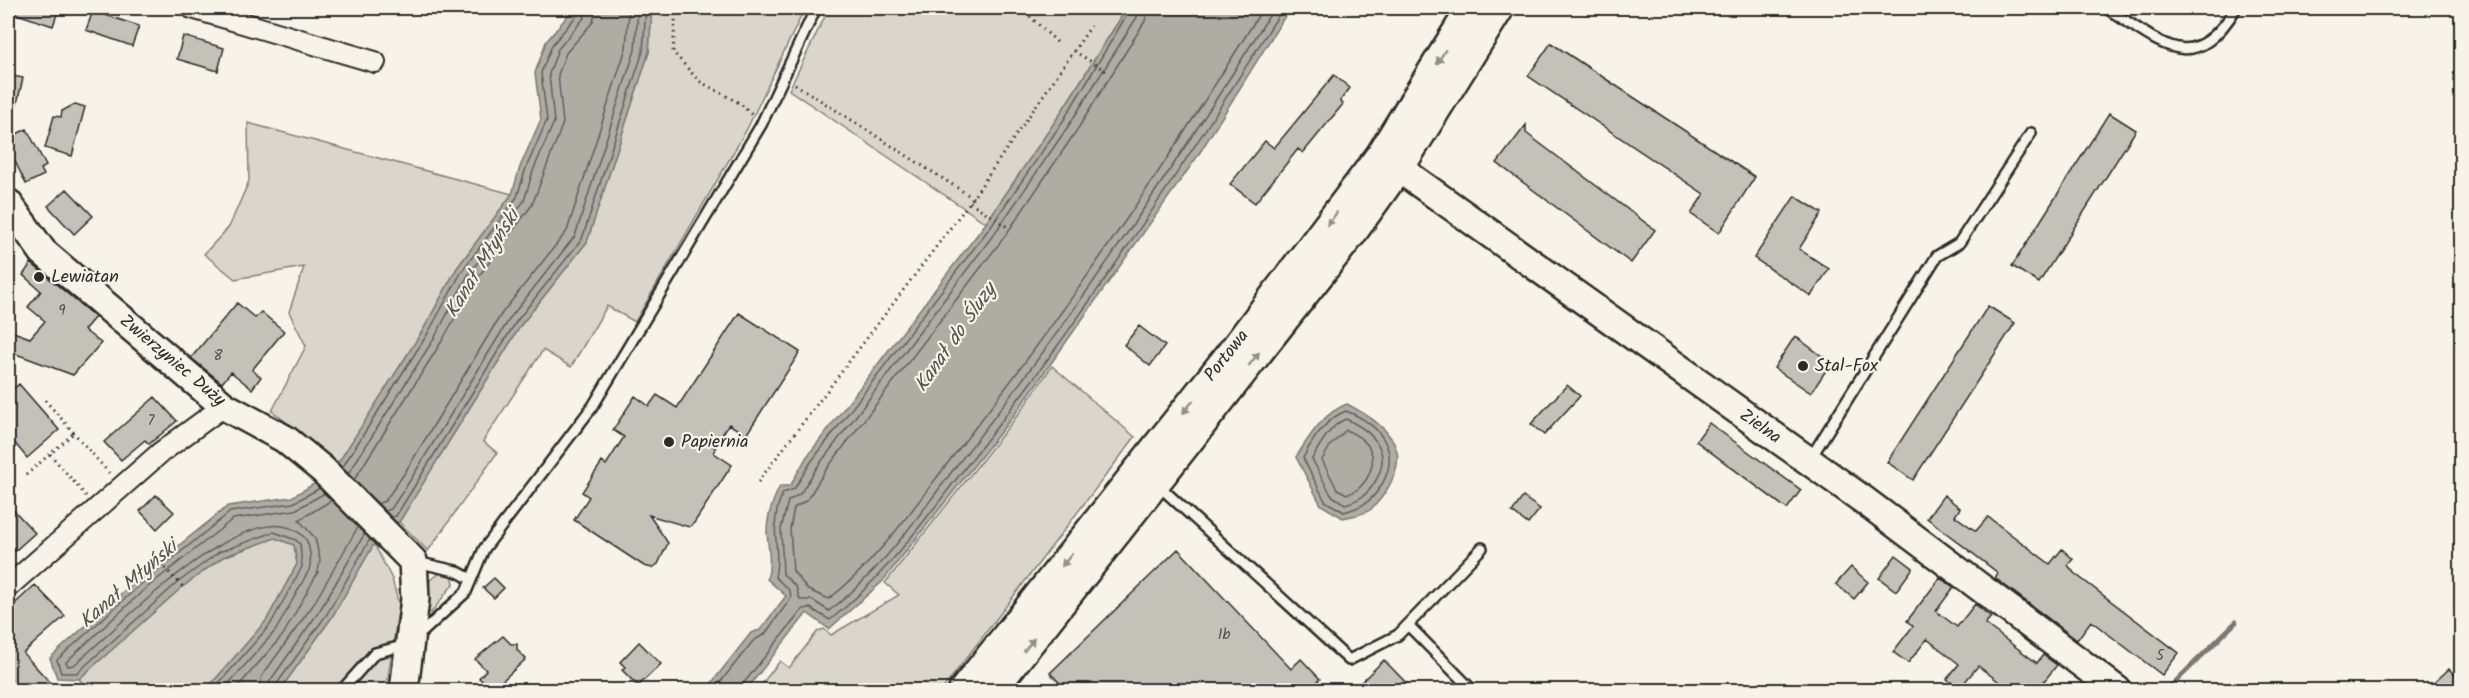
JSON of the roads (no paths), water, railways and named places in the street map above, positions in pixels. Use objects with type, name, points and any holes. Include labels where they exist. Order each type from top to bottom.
[{"type":"street","points":[[192,8],[375,62]]},
{"type":"street","name":"Portowa","points":[[1390,161],[1472,8]]},
{"type":"street","name":"Portowa","points":[[993,690],[1148,477],[1390,161],[1500,8]]},
{"type":"street","name":"Zielna","points":[[1390,161],[1808,461],[2118,690]]},
{"type":"street","name":"Zwierzyniec Duży","points":[[8,203],[43,252],[224,406],[285,439],[323,470],[413,561]]},
{"type":"street","points":[[8,587],[160,453],[224,406]]},
{"type":"street","name":"Portowa","points":[[963,690],[1148,477]]},
{"type":"street","points":[[404,690],[416,599],[413,561]]},
{"type":"lane","points":[[342,690],[375,653],[410,644],[465,592],[484,549],[593,406],[761,125],[816,8]]},
{"type":"lane","points":[[2106,8],[2166,44],[2187,49],[2195,48],[2214,38],[2235,8]]},
{"type":"lane","points":[[1808,461],[1937,256],[1959,243],[2031,133]]},
{"type":"lane","points":[[1148,477],[1349,660],[1398,634],[1482,548]]},
{"type":"lane","points":[[413,561],[456,572],[471,579]]},
{"type":"lane","points":[[1408,625],[1472,690]]},
{"type":"water","name":"Kanał Młyński","points":[[574,8],[652,8],[649,52],[587,242],[521,325],[399,522],[385,525],[332,617],[280,690],[206,690],[266,621],[297,564],[294,545],[275,538],[223,557],[181,588],[79,679],[57,678],[50,658],[136,580],[228,506],[292,497],[331,474],[423,330],[457,268],[512,194],[520,167],[541,119],[535,73],[546,42]]},
{"type":"water","name":"Kanał do Śluzy","points":[[1127,8],[1290,8],[1197,157],[1018,410],[882,582],[829,629],[807,613],[746,690],[706,690],[751,633],[760,630],[786,596],[767,579],[768,520],[780,486],[790,486],[806,458],[986,223],[1058,117]]},
{"type":"water","points":[[1347,404],[1384,429],[1394,444],[1398,459],[1390,484],[1375,505],[1364,513],[1343,518],[1321,505],[1296,457],[1324,419]]},
{"type":"waterway","points":[[2167,690],[2236,622]]},
{"type":"place","name":"Lewiatan","points":[[39,277]]},
{"type":"place","name":"Stal-Fox","points":[[1803,366]]},
{"type":"place","name":"Papiernia","points":[[669,442]]}]
